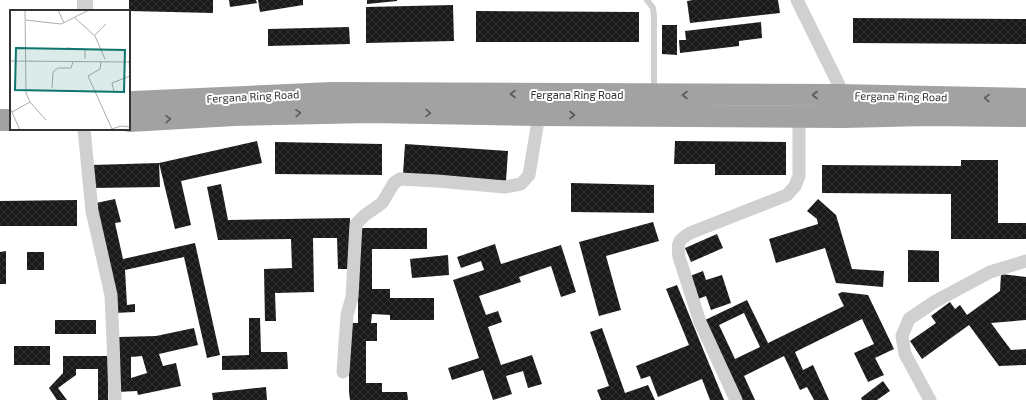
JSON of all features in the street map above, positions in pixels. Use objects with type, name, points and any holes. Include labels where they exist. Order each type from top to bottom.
[{"type":"highway","name":"Fergana Ring Road","points":[[130,103],[332,93],[839,95],[1026,99]]},
{"type":"highway","name":"Fergana Ring Road","points":[[130,121],[234,115],[371,112],[539,115],[1026,116]]},
{"type":"street","points":[[797,0],[839,85],[839,95]]},
{"type":"street","points":[[343,372],[347,315],[352,297],[356,224],[365,215],[382,203],[394,183],[400,180],[437,181],[505,187],[521,184],[528,176],[539,115]]},
{"type":"street","points":[[736,400],[700,322],[679,257],[677,246],[682,238],[690,233],[787,195],[795,186],[799,176],[799,116]]},
{"type":"street","points":[[84,130],[92,211],[111,295],[115,400]]},
{"type":"street","points":[[930,400],[905,354],[902,336],[909,319],[934,302],[990,272],[1026,261]]},
{"type":"lane","points":[[647,0],[653,8],[654,16],[654,94]]},
{"type":"building","points":[[129,0],[213,0],[213,13],[129,10]]},
{"type":"building","points":[[229,0],[256,0],[257,3],[230,7]]},
{"type":"building","points":[[258,0],[303,0],[303,5],[260,12]]},
{"type":"building","points":[[367,0],[397,0],[397,1],[367,4]]},
{"type":"building","points":[[778,0],[780,13],[690,23],[687,1]]},
{"type":"building","points":[[453,5],[454,41],[366,43],[366,7]]},
{"type":"building","points":[[476,11],[639,12],[639,42],[476,42]]},
{"type":"building","points":[[853,18],[1026,19],[1026,44],[853,43]]},
{"type":"building","points":[[761,22],[762,38],[739,41],[739,46],[680,53],[679,40],[686,40],[685,31]]},
{"type":"building","points":[[662,25],[677,25],[677,55],[662,54]]},
{"type":"building","points":[[349,27],[350,44],[268,46],[268,29]]},
{"type":"building","points":[[257,141],[262,163],[181,181],[191,225],[175,229],[159,163]]},
{"type":"building","points":[[675,141],[786,142],[786,175],[715,175],[715,164],[674,164]]},
{"type":"building","points":[[275,142],[382,144],[382,175],[275,174]]},
{"type":"building","points":[[405,144],[508,151],[506,181],[403,174]]},
{"type":"building","points":[[961,160],[998,160],[998,223],[1026,223],[1026,239],[951,239],[951,194],[822,193],[822,165],[961,166]]},
{"type":"building","points":[[159,163],[160,187],[92,188],[92,165]]},
{"type":"building","points":[[571,183],[654,185],[654,213],[571,212]]},
{"type":"building","points":[[221,184],[228,220],[350,218],[351,269],[338,269],[337,238],[313,238],[314,292],[275,293],[276,321],[265,321],[264,269],[292,268],[291,239],[218,240],[207,187]]},
{"type":"building","points":[[115,199],[121,222],[115,223],[123,259],[195,243],[220,355],[207,358],[184,257],[125,270],[127,305],[135,304],[135,312],[114,313],[96,203]]},
{"type":"building","points":[[818,199],[836,215],[852,269],[884,271],[883,287],[836,283],[825,248],[776,263],[769,239],[818,224],[817,219],[807,211]]},
{"type":"building","points":[[77,200],[77,226],[0,226],[0,201]]},
{"type":"building","points":[[653,222],[659,241],[606,256],[621,310],[599,316],[579,242]]},
{"type":"building","points":[[358,228],[427,228],[427,249],[372,249],[372,289],[390,289],[390,298],[434,298],[434,320],[390,320],[390,315],[372,314],[371,323],[377,323],[377,341],[366,341],[366,383],[382,383],[382,392],[407,392],[408,400],[350,400],[349,323],[358,323]]},
{"type":"building","points":[[717,234],[723,248],[691,262],[685,248]]},
{"type":"building","points":[[495,244],[501,264],[561,245],[576,292],[561,297],[551,266],[519,277],[521,282],[479,296],[486,315],[498,311],[502,322],[488,327],[501,365],[532,355],[542,384],[528,388],[523,371],[506,376],[512,394],[493,400],[483,370],[452,380],[448,368],[479,358],[453,280],[484,270],[481,261],[461,268],[457,257]]},
{"type":"building","points":[[908,250],[939,251],[939,282],[908,282]]},
{"type":"building","points":[[6,251],[6,284],[0,284],[0,252]]},
{"type":"building","points":[[27,252],[44,252],[44,270],[27,270]]},
{"type":"building","points":[[448,255],[449,275],[412,278],[410,259]]},
{"type":"building","points":[[703,271],[706,280],[722,275],[731,303],[711,310],[706,296],[698,299],[690,276]]},
{"type":"building","points":[[1001,274],[1026,277],[1026,320],[991,323],[1011,350],[1026,349],[1026,365],[999,366],[969,325],[922,359],[910,341],[936,323],[931,316],[950,302],[955,309],[960,305],[967,315],[1000,291]]},
{"type":"building","points":[[677,285],[724,400],[710,400],[702,379],[658,397],[650,376],[641,379],[636,366],[689,345],[666,289]]},
{"type":"building","points":[[842,292],[868,295],[894,349],[875,358],[884,375],[868,382],[854,353],[874,344],[862,319],[795,352],[803,370],[813,365],[829,400],[814,400],[807,387],[800,390],[784,356],[744,376],[755,400],[741,400],[703,321],[747,300],[768,343],[844,306],[838,294]],"holes":[[[744,313],[760,347],[735,359],[719,325]]]},
{"type":"building","points":[[249,318],[260,318],[261,352],[287,352],[288,369],[222,370],[222,356],[249,355]]},
{"type":"building","points":[[55,320],[96,320],[96,334],[55,334]]},
{"type":"building","points":[[194,328],[198,345],[159,354],[163,366],[176,363],[181,386],[138,395],[137,391],[117,392],[119,337],[156,336]],"holes":[[[142,356],[147,373],[131,378],[131,357]]]},
{"type":"building","points":[[602,328],[625,393],[648,385],[655,400],[601,400],[597,390],[609,386],[590,332]]},
{"type":"building","points":[[14,346],[50,346],[50,365],[14,365]]},
{"type":"building","points":[[63,356],[108,356],[108,400],[98,400],[98,369],[76,369],[76,375],[58,388],[67,400],[57,400],[49,388],[63,373]]},
{"type":"building","points":[[883,381],[890,391],[877,400],[862,400],[861,398]]},
{"type":"building","points":[[266,387],[267,400],[213,400],[212,393]]}]
